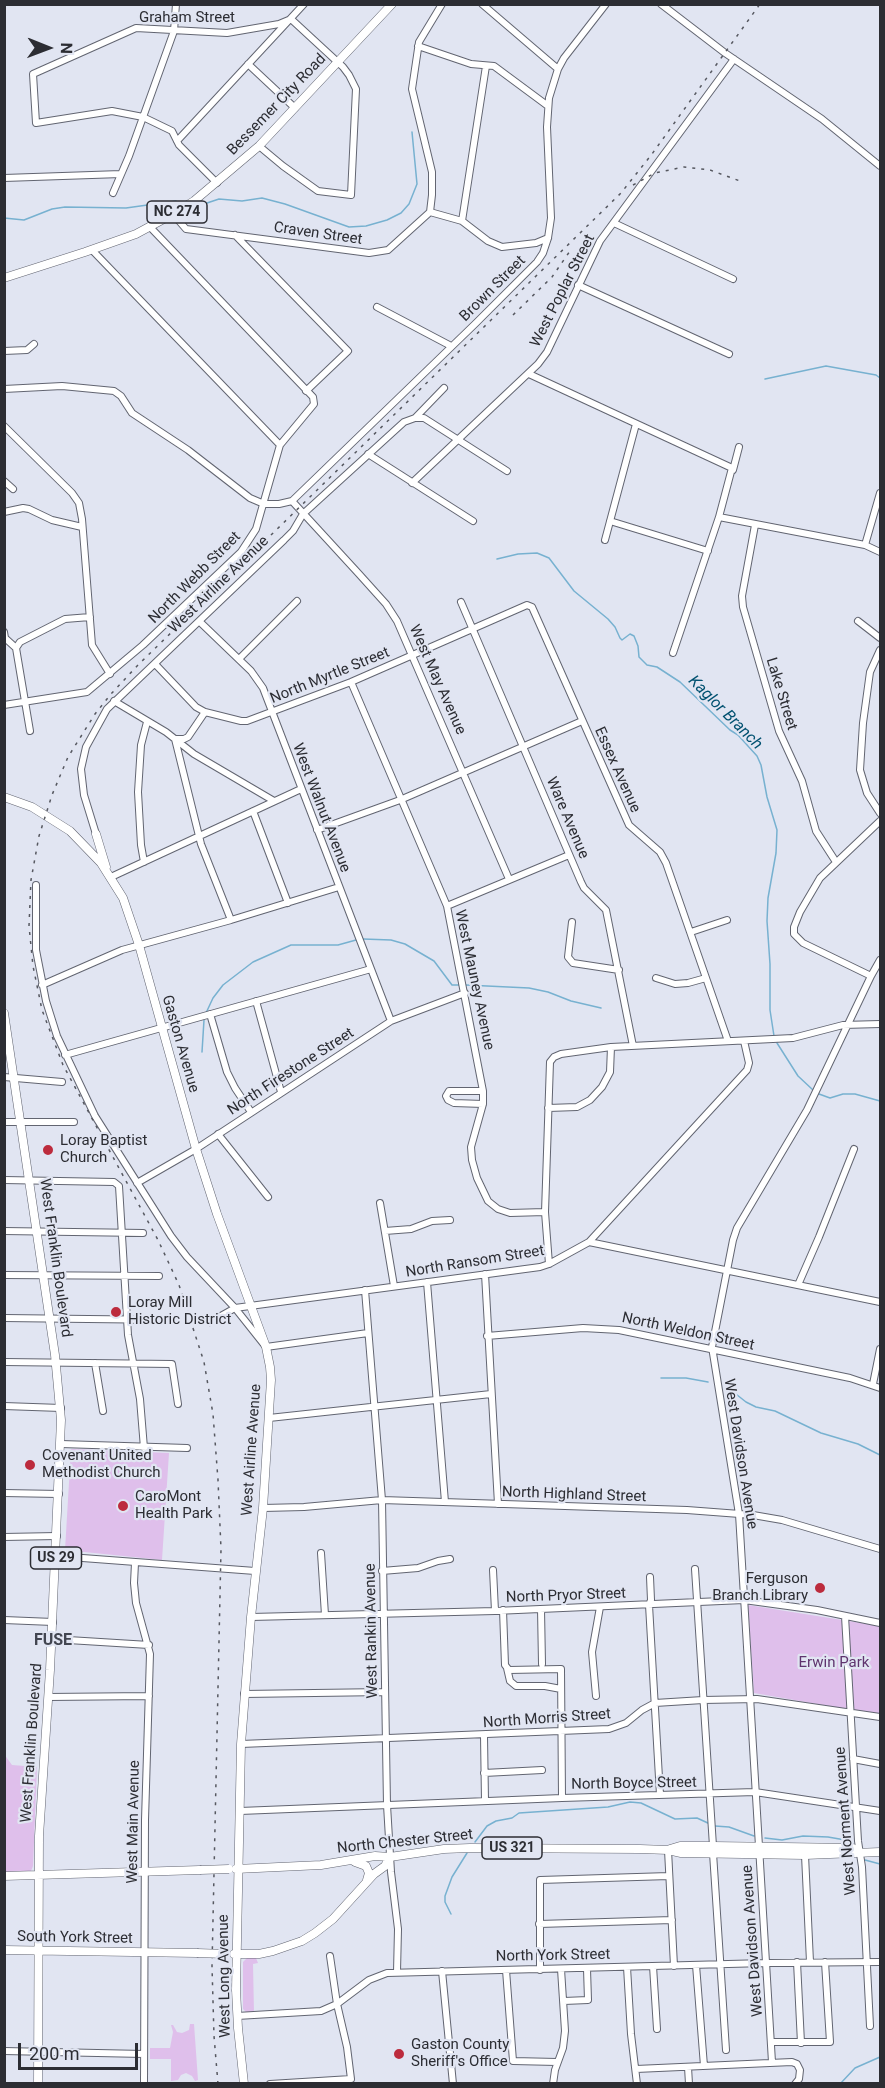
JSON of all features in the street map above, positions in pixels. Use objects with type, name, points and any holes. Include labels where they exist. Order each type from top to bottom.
[{"type":"main road","name":"Bessemer City Road","points":[[4,278],[92,250],[150,227],[217,183],[259,146],[392,4]]},
{"type":"main road","name":"Gaston Avenue","points":[[4,797],[32,807],[57,822],[86,846],[110,875],[123,898],[139,945],[196,1149],[266,1347]]},
{"type":"main road","points":[[86,846],[97,838]]},
{"type":"main road","points":[[93,853],[98,846],[97,838]]},
{"type":"main road","points":[[97,838],[110,875]]},
{"type":"main road","name":"West Franklin Boulevard","points":[[4,1013],[50,1318],[61,1408],[53,1622],[41,1806],[38,2084]]},
{"type":"main road","name":"West Airline Avenue","points":[[239,1869],[244,1694],[263,1508],[271,1380],[266,1347]]},
{"type":"main road","name":"North Chester Street","points":[[145,1871],[293,1867],[348,1862],[375,1856],[390,1857],[436,1850],[470,1848],[668,1850],[680,1846],[713,1850],[853,1848],[859,1852]]},
{"type":"main road","name":"North Chester Street","points":[[759,1850],[805,1855],[880,1852]]},
{"type":"main road","points":[[145,1952],[266,1953],[302,1941],[326,1925],[366,1882],[386,1866],[390,1857]]},
{"type":"main road","points":[[348,1862],[361,1863],[366,1866],[369,1873],[366,1882]]},
{"type":"main road","name":"West Long Avenue","points":[[239,1869],[237,2016],[244,2084]]},
{"type":"main road","name":"US 321","points":[[4,1876],[145,1871]]},
{"type":"main road","name":"South York Street","points":[[4,1950],[145,1952]]},
{"type":"street","points":[[113,193],[174,31],[176,4]]},
{"type":"street","points":[[177,141],[304,4]]},
{"type":"street","points":[[442,4],[423,32],[418,46],[412,89],[432,172],[430,212],[462,222],[488,241],[502,247],[536,243],[548,238]]},
{"type":"street","points":[[482,4],[558,69]]},
{"type":"street","name":"Brown Street","points":[[292,501],[537,262],[548,238],[551,218],[548,106],[558,69],[571,48],[606,4]]},
{"type":"street","points":[[661,4],[734,59],[822,119],[880,166]]},
{"type":"street","points":[[259,146],[318,190],[351,195],[357,93],[349,75],[291,19]]},
{"type":"street","name":"Graham Street","points":[[143,117],[112,111],[36,123],[33,74],[136,28],[227,33],[279,24],[291,19]]},
{"type":"street","points":[[418,46],[458,61],[494,66],[548,106]]},
{"type":"street","name":"West Poplar Street","points":[[412,483],[529,374],[548,352],[600,241],[734,59]]},
{"type":"street","points":[[248,64],[295,108]]},
{"type":"street","points":[[462,222],[486,66]]},
{"type":"street","points":[[143,117],[172,131],[179,145],[217,183]]},
{"type":"street","points":[[4,178],[121,174]]},
{"type":"street","name":"Craven Street","points":[[173,214],[186,229],[378,253],[394,247],[430,212]]},
{"type":"street","points":[[614,223],[733,279]]},
{"type":"street","points":[[150,227],[306,391],[348,351],[235,235]]},
{"type":"street","points":[[92,250],[280,445]]},
{"type":"street","points":[[578,285],[729,354]]},
{"type":"street","points":[[377,307],[451,346]]},
{"type":"street","points":[[4,351],[27,350],[34,344]]},
{"type":"street","points":[[529,374],[728,465],[733,470]]},
{"type":"street","points":[[4,389],[62,386],[114,391],[121,396],[132,413],[188,450],[243,494],[264,504],[292,501]]},
{"type":"street","name":"West Airline Avenue","points":[[97,838],[84,795],[81,769],[86,747],[93,732],[114,701],[156,665],[284,540],[293,531],[303,514],[404,422],[415,418],[444,388]]},
{"type":"street","name":"North Webb Street","points":[[4,705],[82,694],[94,688],[143,645],[247,546],[256,530],[280,445],[314,404],[313,397],[306,391]]},
{"type":"street","points":[[415,418],[424,418],[507,471]]},
{"type":"street","points":[[605,540],[636,424]]},
{"type":"street","points":[[4,426],[72,494],[80,505],[92,645],[110,674]]},
{"type":"street","points":[[673,653],[719,517],[739,447]]},
{"type":"street","points":[[368,454],[473,521]]},
{"type":"street","points":[[4,481],[13,489]]},
{"type":"street","points":[[865,545],[880,493]]},
{"type":"street","name":"West May Avenue","points":[[292,501],[386,604],[397,621],[509,879]]},
{"type":"street","points":[[4,512],[29,509],[52,520],[82,526]]},
{"type":"street","points":[[719,517],[865,545],[880,552]]},
{"type":"street","points":[[610,521],[708,551]]},
{"type":"street","name":"Lake Street","points":[[755,525],[742,596],[743,607],[779,731],[802,781],[816,831],[836,862]]},
{"type":"street","points":[[239,659],[297,601]]},
{"type":"street","name":"Ware Avenue","points":[[461,602],[584,888],[606,910],[633,1046]]},
{"type":"street","name":"North Myrtle Street","points":[[205,712],[241,722],[253,720],[351,682],[527,605]]},
{"type":"street","name":"Essex Avenue","points":[[527,605],[532,607],[536,613],[628,825],[660,852],[663,858],[728,1041]]},
{"type":"street","points":[[16,648],[20,642],[59,622],[72,618],[90,617]]},
{"type":"street","points":[[858,621],[880,638]]},
{"type":"street","name":"West Walnut Avenue","points":[[200,622],[239,659],[260,683],[391,1021]]},
{"type":"street","points":[[4,632],[5,638],[16,648],[30,731]]},
{"type":"street","points":[[880,650],[870,672],[860,770],[867,794],[880,813]]},
{"type":"street","points":[[156,665],[189,700],[205,712],[188,737],[175,739]]},
{"type":"street","name":"West Mauney Avenue","points":[[351,682],[447,906],[483,1091],[483,1104],[472,1141],[473,1166],[482,1190],[493,1206],[504,1212],[517,1214],[545,1212]]},
{"type":"street","points":[[114,701],[147,723],[156,726],[194,754],[274,801]]},
{"type":"street","points":[[317,830],[400,800],[582,721]]},
{"type":"street","points":[[144,862],[138,792],[141,744],[147,723]]},
{"type":"street","points":[[175,739],[199,836],[231,920]]},
{"type":"street","points":[[110,875],[144,862],[302,789]]},
{"type":"street","points":[[253,811],[288,903]]},
{"type":"street","points":[[871,976],[803,943],[794,934],[795,920],[820,878],[880,821]]},
{"type":"street","points":[[447,906],[569,855]]},
{"type":"street","name":"West Airline Avenue","points":[[36,885],[36,942],[42,985],[57,1036],[95,1116],[171,1236],[187,1257],[235,1308],[266,1347]]},
{"type":"street","points":[[42,985],[104,956],[339,887]]},
{"type":"street","points":[[691,932],[727,920]]},
{"type":"street","points":[[572,922],[568,957],[573,963],[619,970]]},
{"type":"street","name":"West Davidson Avenue","points":[[772,2062],[739,1514],[712,1350],[737,1228],[807,1110],[880,960]]},
{"type":"street","points":[[65,1055],[371,969]]},
{"type":"street","points":[[656,978],[675,984],[706,978]]},
{"type":"street","name":"North Firestone Street","points":[[137,1183],[196,1149],[391,1021],[465,993]]},
{"type":"street","points":[[256,1000],[281,1092]]},
{"type":"street","points":[[210,1014],[227,1072],[251,1112]]},
{"type":"street","points":[[549,1264],[545,1212],[550,1062],[554,1057],[571,1052],[611,1047],[800,1037],[849,1025],[880,1024]]},
{"type":"street","name":"North Ransom Street","points":[[210,1322],[235,1308],[549,1264],[589,1242],[747,1070],[749,1063],[744,1041]]},
{"type":"street","points":[[548,1108],[577,1107],[590,1100],[602,1087],[610,1072],[611,1047]]},
{"type":"street","points":[[4,1077],[62,1082]]},
{"type":"street","points":[[483,1091],[449,1091],[446,1096],[454,1103],[483,1104]]},
{"type":"street","points":[[4,1122],[74,1122]]},
{"type":"street","points":[[218,1134],[268,1197]]},
{"type":"street","points":[[798,1285],[854,1149]]},
{"type":"street","points":[[4,1180],[114,1182],[118,1184],[126,1320],[142,1414],[144,1448]]},
{"type":"street","points":[[380,1203],[394,1286]]},
{"type":"street","points":[[385,1231],[411,1229],[432,1221],[450,1220]]},
{"type":"street","points":[[4,1231],[143,1233]]},
{"type":"street","points":[[589,1242],[880,1302]]},
{"type":"street","points":[[485,1274],[498,1504]]},
{"type":"street","points":[[4,1275],[159,1276]]},
{"type":"street","points":[[427,1282],[445,1502]]},
{"type":"street","name":"West Rankin Avenue","points":[[365,1290],[382,1500],[387,1805],[398,1929],[397,1972]]},
{"type":"street","points":[[4,1318],[172,1320]]},
{"type":"street","name":"North Weldon Street","points":[[487,1336],[603,1328],[873,1384],[880,1388]]},
{"type":"street","points":[[266,1347],[368,1333]]},
{"type":"street","points":[[873,1384],[880,1349]]},
{"type":"street","points":[[4,1362],[172,1364],[178,1404]]},
{"type":"street","points":[[95,1363],[103,1411]]},
{"type":"street","points":[[269,1418],[491,1394]]},
{"type":"street","points":[[4,1406],[61,1408]]},
{"type":"street","points":[[61,1444],[187,1448]]},
{"type":"street","points":[[4,1493],[59,1494]]},
{"type":"street","name":"North Highland Street","points":[[263,1508],[382,1500],[687,1510],[739,1514],[789,1522],[880,1549]]},
{"type":"street","points":[[4,1537],[57,1536]]},
{"type":"street","points":[[321,1553],[325,1615]]},
{"type":"street","points":[[56,1556],[255,1571]]},
{"type":"street","points":[[382,1570],[418,1568],[450,1559]]},
{"type":"street","name":"West Main Avenue","points":[[135,1563],[136,1603],[148,1646],[149,1696],[144,2084]]},
{"type":"street","points":[[695,1569],[726,2050]]},
{"type":"street","points":[[493,1570],[495,1611]]},
{"type":"street","points":[[650,1577],[651,1600],[649,1605],[660,1795]]},
{"type":"street","name":"North Pryor Street","points":[[251,1617],[495,1611],[744,1600],[880,1623]]},
{"type":"street","points":[[596,1696],[592,1652],[600,1607]]},
{"type":"street","points":[[541,1609],[542,1664]]},
{"type":"street","points":[[503,1610],[506,1666],[510,1681],[516,1686],[545,1686],[561,1689]]},
{"type":"street","name":"West Norment Avenue","points":[[845,1616],[870,2026]]},
{"type":"street","points":[[4,1620],[53,1622]]},
{"type":"street","points":[[52,1639],[148,1646]]},
{"type":"street","points":[[506,1666],[509,1670],[561,1669],[562,1798]]},
{"type":"street","points":[[244,1694],[385,1692]]},
{"type":"street","points":[[48,1697],[149,1696]]},
{"type":"street","points":[[655,1703],[750,1699],[786,1702],[880,1717]]},
{"type":"street","name":"North Morris Street","points":[[241,1744],[484,1736],[615,1728],[655,1703]]},
{"type":"street","points":[[484,1736],[485,1801]]},
{"type":"street","points":[[853,1759],[880,1764]]},
{"type":"street","points":[[484,1773],[542,1770]]},
{"type":"street","name":"North Boyce Street","points":[[240,1811],[755,1792],[880,1811]]},
{"type":"street","points":[[668,1850],[674,1966]]},
{"type":"street","points":[[805,1855],[810,1962]]},
{"type":"street","points":[[540,1970],[540,1880],[669,1876]]},
{"type":"street","points":[[539,1923],[672,1920]]},
{"type":"street","points":[[270,2084],[351,2079],[330,1956]]},
{"type":"street","points":[[797,1962],[801,2043]]},
{"type":"street","points":[[772,2042],[830,2042],[825,1962]]},
{"type":"street","name":"North York Street","points":[[237,2016],[315,2012],[337,2004],[369,1980],[397,1972],[880,1962]]},
{"type":"street","points":[[696,1965],[704,2066]]},
{"type":"street","points":[[653,1966],[657,2029]]},
{"type":"street","points":[[627,1967],[637,2084]]},
{"type":"street","points":[[553,2084],[563,2048],[565,2031],[561,1969]]},
{"type":"street","points":[[564,2001],[588,2000],[587,1969]]},
{"type":"street","points":[[506,1970],[513,2061],[559,2059]]},
{"type":"street","points":[[442,1971],[453,2084]]},
{"type":"street","points":[[4,2051],[144,2054]]},
{"type":"street","points":[[636,2069],[792,2062],[797,2064],[800,2075],[795,2084]]},
{"type":"street","points":[[688,2067],[689,2084]]},
{"type":"green space","name":"CaroMont Health Park","points":[[71,1449],[169,1453],[162,1560],[65,1550]]},
{"type":"green space","name":"Erwin Park","points":[[748,1605],[880,1626],[880,1715],[754,1693]]},
{"type":"green space","points":[[4,1754],[12,1765],[37,1767],[31,1871],[5,1873]]},
{"type":"green space","points":[[247,1958],[256,1958],[258,1963],[253,1964],[254,2013],[247,2013],[243,2009],[243,1962]]},
{"type":"green space","points":[[190,2024],[194,2024],[198,2080],[195,2081],[186,2073],[178,2080],[171,2081],[171,2059],[150,2059],[150,2048],[170,2048],[173,2032],[171,2025],[177,2032],[182,2033],[189,2030]]},
{"type":"waterway","points":[[191,214],[207,203],[219,199],[242,201],[262,198],[349,227],[366,226],[387,220],[401,213],[409,204],[417,184],[412,132]]},
{"type":"waterway","points":[[4,218],[24,220],[52,209],[65,207],[126,208],[176,201]]},
{"type":"waterway","points":[[765,379],[826,366],[876,375],[880,378]]},
{"type":"waterway","name":"Kaglor Branch","points":[[497,559],[518,554],[537,553],[549,558],[574,591],[608,619],[622,640],[630,634],[634,636],[639,657],[647,665],[657,667],[680,682],[738,735],[757,756],[777,830],[767,921],[770,1010],[774,1036]]},
{"type":"waterway","points":[[363,939],[391,940],[405,944],[434,961],[452,985],[460,985]]},
{"type":"waterway","points":[[206,1013],[213,998],[223,985],[253,962],[291,945],[338,945],[356,940]]},
{"type":"waterway","points":[[466,985],[529,988],[601,1008]]},
{"type":"waterway","points":[[202,1052],[204,1020]]},
{"type":"waterway","name":"Kaglor Branch","points":[[777,1043],[798,1076],[813,1090]]},
{"type":"waterway","name":"Kaglor Branch","points":[[819,1094],[830,1098],[843,1094],[855,1094],[880,1101]]},
{"type":"waterway","points":[[661,1378],[686,1378],[708,1382]]},
{"type":"waterway","points":[[727,1387],[756,1407],[775,1411],[821,1433],[858,1444],[880,1455]]},
{"type":"waterway","points":[[475,1842],[487,1826],[496,1821],[512,1818],[519,1813],[608,1807],[630,1802],[641,1803],[675,1819],[697,1818],[710,1824]]},
{"type":"waterway","points":[[715,1826],[729,1827],[754,1836]]},
{"type":"waterway","points":[[765,1838],[782,1840],[803,1836],[851,1841]]},
{"type":"waterway","points":[[451,1914],[445,1902],[445,1896],[452,1877],[467,1853]]},
{"type":"waterway","points":[[865,1860],[880,1864]]},
{"type":"waterway","points":[[840,2084],[855,2068],[880,2057]]},
{"type":"railway","points":[[218,2084],[212,1966],[221,1549],[213,1414],[204,1362],[179,1285],[158,1240],[63,1065],[42,1010],[33,966],[29,926],[31,880],[39,836],[52,795],[68,757],[95,714],[111,694],[621,193],[652,154],[760,4]]},
{"type":"railway","points":[[633,185],[655,173],[684,167],[710,170],[740,181]]},
{"type":"railway","points":[[513,315],[552,277],[570,251]]},
{"type":"place","name":"Loray Baptist Church","points":[[48,1150]]},
{"type":"place","name":"Loray Mill Historic District","points":[[116,1312]]},
{"type":"place","name":"Covenant United Methodist Church","points":[[30,1465]]},
{"type":"place","name":"CaroMont Health Park","points":[[123,1506]]},
{"type":"place","name":"Ferguson Branch Library","points":[[820,1588]]},
{"type":"place","name":"Gaston County Sheriff's Office","points":[[399,2054]]},
{"type":"district","name":"FUSE","points":[[53,1641]]}]
